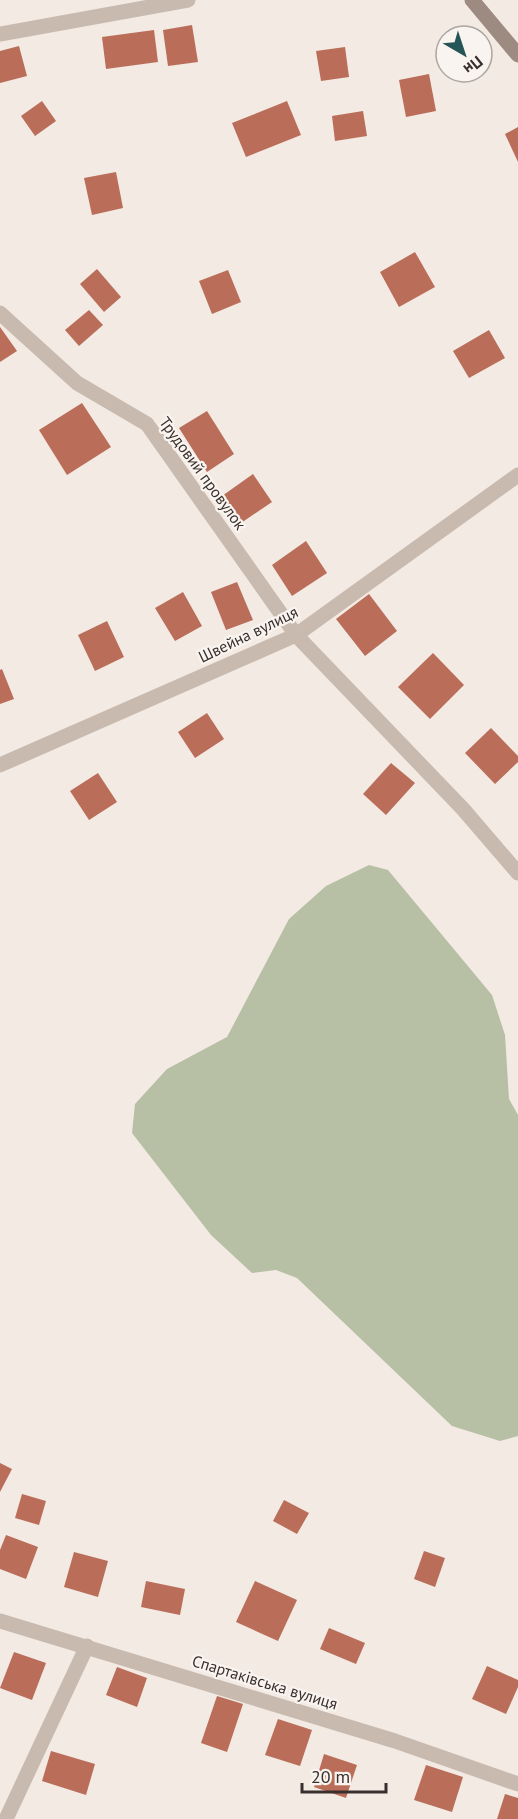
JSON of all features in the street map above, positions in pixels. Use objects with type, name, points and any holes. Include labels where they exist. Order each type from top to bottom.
[{"type":"street","points":[[0,34],[188,0]]},
{"type":"street","points":[[472,0],[518,55]]},
{"type":"street","name":"Трудовий провулок","points":[[0,313],[77,383],[147,424],[296,635],[463,809],[518,873]]},
{"type":"street","name":"Швейна вулиця","points":[[0,765],[296,635],[518,475]]},
{"type":"street","name":"Спартаківська вулиця","points":[[0,1621],[395,1741],[518,1784]]},
{"type":"street","points":[[6,1819],[87,1646]]},
{"type":"green space","points":[[369,865],[388,870],[492,995],[505,1035],[509,1099],[518,1115],[518,1436],[500,1441],[452,1426],[297,1278],[276,1270],[252,1273],[211,1235],[132,1133],[135,1104],[167,1069],[227,1037],[289,919],[326,886]]},
{"type":"building","points":[[192,25],[198,62],[168,66],[163,30]]},
{"type":"building","points":[[154,30],[158,62],[106,69],[102,37]]},
{"type":"building","points":[[19,46],[27,76],[0,83],[0,51]]},
{"type":"building","points":[[345,47],[349,77],[321,81],[316,51]]},
{"type":"building","points":[[429,74],[436,111],[406,117],[399,80]]},
{"type":"building","points":[[42,101],[56,121],[35,136],[21,116]]},
{"type":"building","points":[[287,101],[301,135],[246,157],[232,123]]},
{"type":"building","points":[[363,111],[367,136],[335,141],[332,116]]},
{"type":"building","points":[[518,127],[518,162],[505,134]]},
{"type":"building","points":[[116,172],[123,208],[92,215],[84,178]]},
{"type":"building","points":[[415,252],[435,287],[399,307],[380,272]]},
{"type":"building","points":[[97,269],[121,297],[104,312],[80,284]]},
{"type":"building","points":[[228,270],[241,302],[212,314],[199,281]]},
{"type":"building","points":[[89,310],[103,325],[79,346],[65,330]]},
{"type":"building","points":[[0,327],[17,351],[0,362]]},
{"type":"building","points":[[489,330],[505,358],[469,378],[453,351]]},
{"type":"building","points":[[82,403],[111,447],[67,475],[39,430]]},
{"type":"building","points":[[207,411],[234,454],[207,472],[179,428]]},
{"type":"building","points":[[253,474],[272,502],[241,523],[222,496]]},
{"type":"building","points":[[306,541],[327,573],[292,596],[272,565]]},
{"type":"building","points":[[237,582],[253,620],[226,630],[211,592]]},
{"type":"building","points":[[183,592],[202,626],[175,641],[155,608]]},
{"type":"building","points":[[369,594],[397,631],[365,656],[336,619]]},
{"type":"building","points":[[107,621],[124,657],[95,671],[78,635]]},
{"type":"building","points":[[433,653],[464,685],[430,719],[398,687]]},
{"type":"building","points":[[2,669],[14,699],[0,704],[0,670]]},
{"type":"building","points":[[207,713],[224,739],[195,758],[178,732]]},
{"type":"building","points":[[491,728],[518,756],[518,762],[495,784],[465,753]]},
{"type":"building","points":[[391,763],[415,783],[386,815],[363,794]]},
{"type":"building","points":[[98,773],[117,802],[89,820],[70,791]]},
{"type":"building","points":[[0,1463],[12,1469],[0,1492]]},
{"type":"building","points":[[22,1494],[46,1501],[39,1525],[15,1518]]},
{"type":"building","points":[[284,1500],[309,1513],[297,1534],[273,1521]]},
{"type":"building","points":[[6,1535],[38,1547],[26,1579],[0,1569],[0,1550]]},
{"type":"building","points":[[424,1551],[445,1558],[435,1587],[414,1579]]},
{"type":"building","points":[[74,1552],[108,1561],[98,1597],[64,1587]]},
{"type":"building","points":[[146,1581],[185,1589],[180,1615],[141,1607]]},
{"type":"building","points":[[255,1581],[297,1600],[278,1641],[236,1622]]},
{"type":"building","points":[[329,1628],[365,1643],[356,1664],[320,1649]]},
{"type":"building","points":[[14,1652],[46,1663],[32,1700],[0,1688]]},
{"type":"building","points":[[487,1666],[518,1680],[518,1687],[506,1714],[472,1699]]},
{"type":"building","points":[[117,1667],[147,1678],[137,1707],[106,1695]]},
{"type":"building","points":[[217,1696],[243,1704],[227,1752],[201,1743]]},
{"type":"building","points":[[278,1719],[312,1730],[300,1766],[265,1755]]},
{"type":"building","points":[[51,1751],[95,1764],[86,1795],[42,1781]]},
{"type":"building","points":[[324,1754],[357,1765],[346,1798],[314,1787]]},
{"type":"building","points":[[426,1765],[463,1777],[452,1812],[414,1800]]},
{"type":"building","points":[[505,1794],[518,1798],[518,1819],[497,1819]]}]
